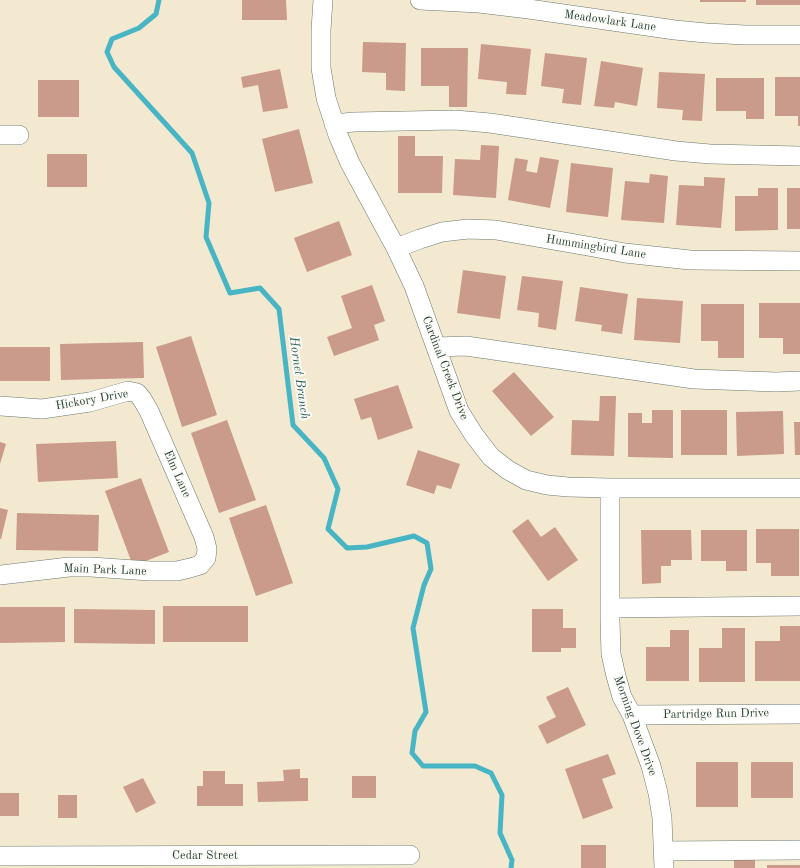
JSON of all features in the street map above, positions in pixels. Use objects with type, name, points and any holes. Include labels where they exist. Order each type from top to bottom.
[{"type":"street","name":"Cardinal Creek Drive","points":[[323,0],[321,68],[326,98],[338,135],[350,163],[396,248],[414,286],[459,411],[474,435],[492,457],[508,470],[526,480],[554,486],[610,488],[800,488]]},
{"type":"street","name":"Meadowlark Lane","points":[[420,0],[479,3],[674,30],[706,33],[800,35]]},
{"type":"street","points":[[334,124],[354,122],[455,120],[490,123],[676,151],[710,154],[800,156]]},
{"type":"street","name":"Hummingbird Lane","points":[[396,248],[442,232],[468,229],[496,230],[625,253],[690,260],[800,261]]},
{"type":"street","points":[[436,347],[466,346],[694,379],[776,382],[800,381]]},
{"type":"street","name":"Hickory Drive","points":[[0,406],[42,409],[90,402],[128,391],[137,393]]},
{"type":"street","name":"Elm Lane","points":[[137,393],[149,411],[204,537],[207,549],[206,558]]},
{"type":"street","name":"Morning Dove Drive","points":[[610,488],[611,654],[622,697],[632,715],[658,793],[662,818],[664,859]]},
{"type":"street","name":"Main Park Lane","points":[[0,575],[69,567],[177,571],[200,565],[206,558]]},
{"type":"street","points":[[610,608],[800,606]]},
{"type":"street","name":"Partridge Run Drive","points":[[632,715],[800,714]]},
{"type":"street","points":[[664,859],[800,850]]},
{"type":"street","name":"Cedar Street","points":[[0,856],[410,855]]},
{"type":"building","points":[[242,0],[286,0],[287,20],[242,20]]},
{"type":"building","points":[[700,0],[746,0],[746,2],[700,2]]},
{"type":"building","points":[[756,0],[800,0],[800,5],[756,5]]},
{"type":"building","points":[[363,42],[406,43],[405,91],[386,90],[386,73],[362,72]]},
{"type":"building","points":[[481,44],[531,49],[526,95],[506,94],[507,82],[478,79]]},
{"type":"building","points":[[421,48],[468,48],[467,107],[449,107],[449,86],[421,86]]},
{"type":"building","points":[[545,53],[587,58],[581,105],[562,103],[564,89],[541,86]]},
{"type":"building","points":[[601,61],[643,68],[637,106],[615,102],[614,108],[594,106]]},
{"type":"building","points":[[280,69],[288,108],[263,112],[258,85],[243,88],[241,77]]},
{"type":"building","points":[[659,72],[705,74],[702,121],[682,120],[683,110],[657,108]]},
{"type":"building","points":[[775,77],[800,77],[800,126],[798,126],[798,116],[775,116]]},
{"type":"building","points":[[716,78],[764,78],[764,119],[746,119],[746,111],[716,111]]},
{"type":"building","points":[[38,80],[79,80],[79,117],[38,117]]},
{"type":"building","points":[[299,129],[313,183],[275,192],[262,139]]},
{"type":"building","points":[[398,136],[415,136],[415,156],[443,156],[442,193],[398,193]]},
{"type":"building","points":[[481,145],[499,146],[496,198],[453,195],[455,159],[480,160]]},
{"type":"building","points":[[47,154],[87,154],[87,187],[47,187]]},
{"type":"building","points":[[540,157],[559,160],[550,208],[508,200],[515,158],[528,160],[526,171],[537,173]]},
{"type":"building","points":[[571,163],[613,168],[608,217],[566,212]]},
{"type":"building","points":[[650,174],[668,176],[664,223],[621,220],[625,181],[649,183]]},
{"type":"building","points":[[704,177],[725,178],[721,228],[676,225],[679,185],[704,186]]},
{"type":"building","points":[[758,188],[778,188],[778,230],[735,231],[735,196],[758,196]]},
{"type":"building","points":[[787,188],[800,188],[800,229],[787,229]]},
{"type":"building","points":[[339,221],[352,255],[307,272],[294,238]]},
{"type":"building","points":[[463,270],[506,276],[500,319],[457,313]]},
{"type":"building","points":[[522,276],[563,281],[556,330],[538,327],[539,313],[517,310]]},
{"type":"building","points":[[372,285],[385,321],[374,325],[379,340],[334,356],[327,337],[352,328],[341,296]]},
{"type":"building","points":[[580,287],[628,294],[622,334],[601,331],[602,325],[575,321]]},
{"type":"building","points":[[637,298],[683,301],[680,343],[634,340]]},
{"type":"building","points":[[759,303],[800,303],[800,354],[783,354],[783,338],[759,338]]},
{"type":"building","points":[[701,304],[744,304],[744,358],[718,358],[718,341],[701,341]]},
{"type":"building","points":[[191,336],[217,415],[182,427],[156,347]]},
{"type":"building","points":[[143,342],[144,378],[61,380],[60,344]]},
{"type":"building","points":[[0,347],[50,347],[50,381],[0,381]]},
{"type":"building","points":[[514,372],[554,417],[531,436],[492,391]]},
{"type":"building","points":[[398,385],[413,428],[378,440],[371,417],[361,420],[354,399]]},
{"type":"building","points":[[600,396],[616,396],[614,456],[571,455],[572,420],[599,421]]},
{"type":"building","points":[[652,410],[673,410],[673,458],[628,457],[628,413],[642,413],[642,423],[652,423]]},
{"type":"building","points":[[681,410],[727,410],[727,455],[681,455]]},
{"type":"building","points":[[783,411],[784,454],[737,456],[736,412]]},
{"type":"building","points":[[227,420],[256,500],[219,513],[191,433]]},
{"type":"building","points":[[794,422],[800,422],[800,455],[795,455]]},
{"type":"building","points":[[116,441],[118,478],[38,482],[36,444]]},
{"type":"building","points":[[0,442],[6,444],[0,464]]},
{"type":"building","points":[[418,450],[460,464],[451,489],[437,485],[434,494],[406,485]]},
{"type":"building","points":[[141,478],[169,552],[133,566],[105,491]]},
{"type":"building","points":[[266,505],[293,583],[256,596],[229,518]]},
{"type":"building","points":[[0,508],[8,510],[1,539],[0,539]]},
{"type":"building","points":[[17,513],[99,515],[98,551],[16,550]]},
{"type":"building","points":[[528,519],[541,537],[555,527],[578,560],[548,581],[512,531]]},
{"type":"building","points":[[756,529],[799,529],[799,576],[771,576],[771,563],[756,563]]},
{"type":"building","points":[[641,530],[691,530],[692,560],[671,560],[671,566],[661,566],[661,583],[642,584]]},
{"type":"building","points":[[701,530],[747,530],[747,571],[726,571],[726,561],[701,561]]},
{"type":"building","points":[[163,606],[248,606],[248,642],[163,642]]},
{"type":"building","points":[[0,607],[65,607],[65,642],[0,643]]},
{"type":"building","points":[[74,609],[155,610],[155,644],[74,643]]},
{"type":"building","points":[[532,609],[563,609],[563,628],[576,628],[576,648],[561,648],[561,652],[532,652]]},
{"type":"building","points":[[780,626],[800,626],[800,681],[755,681],[755,641],[780,641]]},
{"type":"building","points":[[722,628],[745,628],[745,682],[699,682],[699,648],[722,648]]},
{"type":"building","points":[[670,630],[689,630],[689,681],[646,681],[646,647],[670,647]]},
{"type":"building","points":[[568,687],[586,725],[547,744],[538,726],[556,717],[546,697]]},
{"type":"building","points":[[608,754],[616,774],[602,779],[613,808],[583,819],[565,769]]},
{"type":"building","points":[[696,762],[738,762],[738,807],[696,807]]},
{"type":"building","points":[[751,762],[793,762],[793,798],[751,798]]},
{"type":"building","points":[[300,769],[300,778],[308,778],[308,801],[258,802],[257,782],[284,781],[283,770]]},
{"type":"building","points":[[203,771],[225,771],[225,784],[243,784],[243,806],[197,806],[197,786],[203,786]]},
{"type":"building","points":[[352,776],[376,776],[376,798],[352,798]]},
{"type":"building","points":[[143,778],[156,803],[136,813],[123,787]]},
{"type":"building","points":[[0,793],[19,793],[19,816],[0,816]]},
{"type":"building","points":[[58,795],[77,795],[77,818],[58,818]]},
{"type":"building","points":[[581,845],[606,845],[606,868],[581,868]]},
{"type":"building","points":[[734,857],[755,857],[755,868],[734,868]]},
{"type":"building","points":[[767,865],[800,865],[800,868],[767,868]]},
{"type":"waterway","name":"Hornet Branch","points":[[159,0],[156,14],[139,28],[112,39],[107,52],[114,67],[192,153],[209,203],[206,237],[230,293],[260,288],[279,309],[293,425],[324,458],[338,489],[328,529],[347,548],[367,547],[414,536],[427,543],[431,569],[424,585],[413,628],[426,712],[415,731],[412,753],[423,766],[475,766],[491,773],[502,795],[500,833],[512,860],[511,868]]}]
